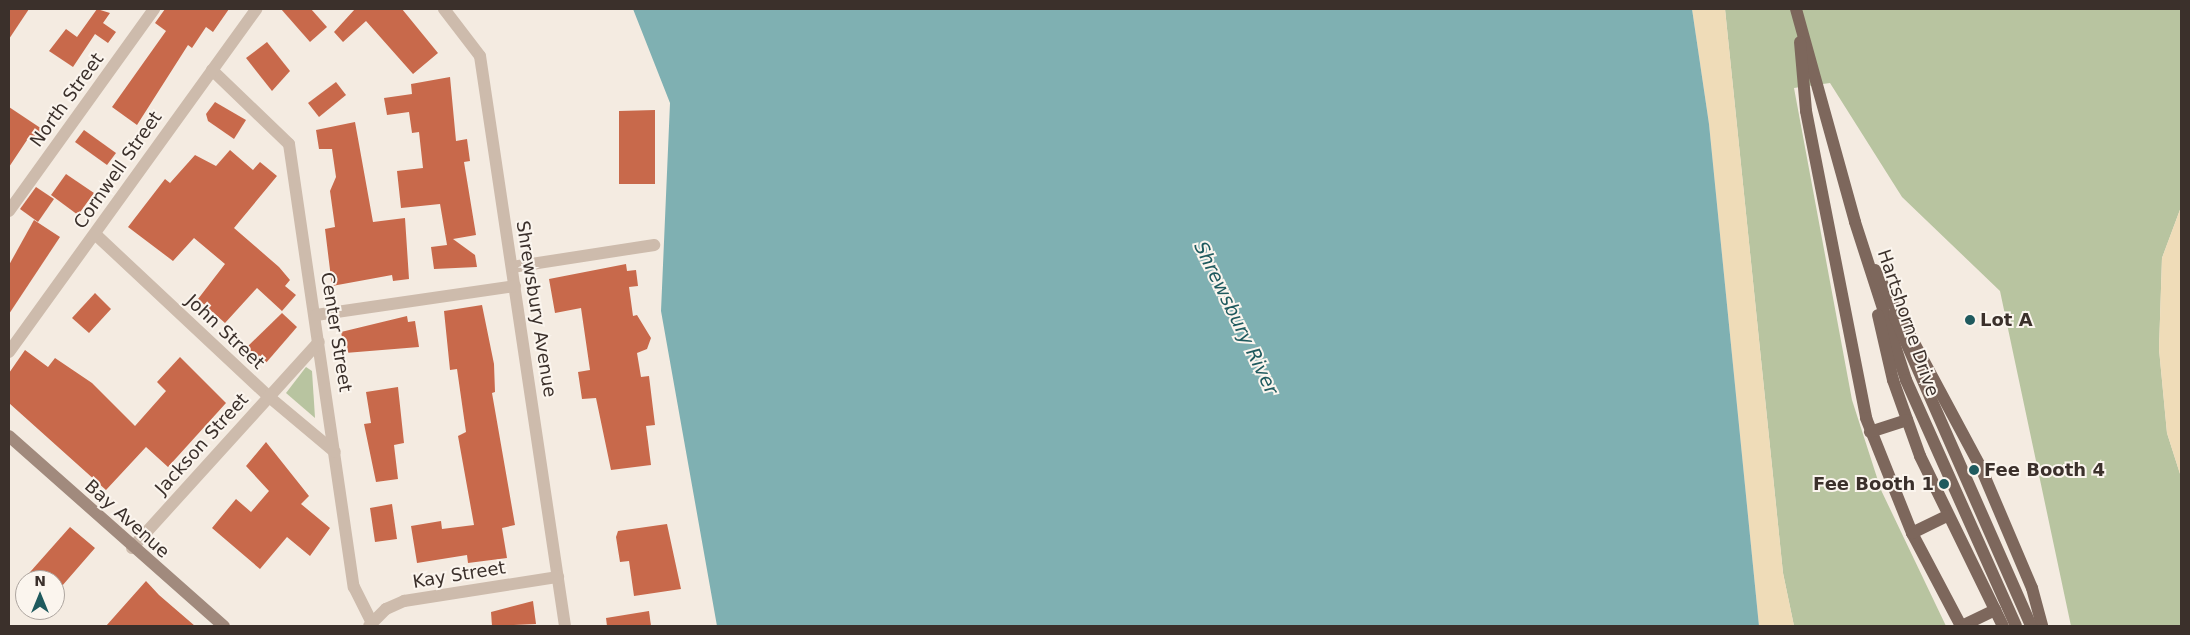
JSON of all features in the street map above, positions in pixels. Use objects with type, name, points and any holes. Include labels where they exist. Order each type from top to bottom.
[{"type":"main road","name":"Hartshorne Drive","points":[[1797,14],[1865,254],[1906,380],[2016,626]]},
{"type":"main road","name":"Hartshorne Drive","points":[[1797,14],[1814,157],[1870,432],[1912,533],[1961,626]]},
{"type":"main road","points":[[1865,254],[1886,356],[1907,420],[1947,516],[2003,626]]},
{"type":"main road","points":[[1865,254],[2031,626]]},
{"type":"main road","points":[[1865,254],[1908,326],[1981,468],[2032,588],[2042,626]]},
{"type":"main road","points":[[1870,432],[1907,420]]},
{"type":"main road","points":[[1912,533],[1947,516]]},
{"type":"main road","points":[[1961,626],[1995,610]]},
{"type":"street","name":"North Street","points":[[9,211],[154,9]]},
{"type":"street","name":"Cornwell Street","points":[[9,352],[256,9]]},
{"type":"street","name":"Shrewsbury Avenue","points":[[444,9],[480,56],[565,626]]},
{"type":"street","name":"Center Street","points":[[212,70],[290,144],[354,588],[370,624]]},
{"type":"street","name":"John Street","points":[[95,234],[268,396],[335,452]]},
{"type":"street","points":[[512,268],[654,245]]},
{"type":"street","points":[[316,315],[515,286]]},
{"type":"street","name":"Jackson Street","points":[[132,548],[319,342]]},
{"type":"street","name":"Bay Avenue","points":[[9,436],[132,548],[224,626]]},
{"type":"street","name":"Kay Street","points":[[370,624],[386,609],[404,601],[558,577]]},
{"type":"green space","points":[[1725,9],[2181,9],[2181,207],[2162,258],[2159,349],[2167,433],[2181,477],[2181,626],[2071,626],[2000,291],[1902,197],[1830,83],[1794,88],[1852,400],[1881,490],[1946,626],[1794,626],[1783,573]]},
{"type":"green space","points":[[306,367],[312,371],[315,418],[286,393]]},
{"type":"sand","points":[[1692,9],[1725,9],[1783,573],[1794,626],[1759,626],[1709,124]]},
{"type":"sand","points":[[2181,207],[2181,477],[2167,433],[2159,349],[2162,258]]},
{"type":"water","name":"Shrewsbury River","points":[[633,9],[1692,9],[1709,124],[1759,626],[717,626],[661,311],[670,103]]},
{"type":"building","points":[[9,9],[29,9],[9,39]]},
{"type":"building","points":[[97,9],[110,13],[103,23],[116,32],[108,43],[95,34],[73,67],[49,51],[66,29],[77,37]]},
{"type":"building","points":[[165,9],[229,9],[213,32],[206,27],[192,48],[188,45],[137,125],[112,107],[166,31],[155,23]]},
{"type":"building","points":[[281,9],[311,9],[327,27],[310,42]]},
{"type":"building","points":[[355,9],[402,9],[438,53],[413,74],[366,21],[343,42],[334,32]]},
{"type":"building","points":[[267,42],[290,71],[272,91],[246,58]]},
{"type":"building","points":[[450,77],[456,141],[467,139],[470,161],[464,162],[476,235],[453,239],[475,255],[477,267],[434,269],[431,247],[447,245],[440,204],[401,208],[397,171],[423,168],[419,132],[412,133],[409,112],[387,115],[384,98],[412,94],[411,84]]},
{"type":"building","points":[[336,82],[346,95],[319,117],[308,103]]},
{"type":"building","points":[[215,102],[246,120],[234,139],[208,121],[206,114]]},
{"type":"building","points":[[9,107],[42,129],[34,141],[29,137],[9,167]]},
{"type":"building","points":[[655,110],[655,184],[619,184],[619,111]]},
{"type":"building","points":[[355,122],[373,222],[405,218],[409,279],[393,281],[392,275],[332,286],[325,229],[335,227],[330,191],[336,177],[332,149],[319,149],[316,130]]},
{"type":"building","points":[[84,130],[116,153],[107,165],[75,142]]},
{"type":"building","points":[[230,150],[253,170],[260,162],[277,176],[234,228],[279,267],[290,280],[285,286],[296,295],[282,311],[257,288],[225,323],[198,299],[225,264],[194,238],[173,261],[128,227],[165,179],[170,183],[195,155],[216,166]]},
{"type":"building","points":[[66,174],[94,193],[78,215],[51,195]]},
{"type":"building","points":[[36,187],[54,199],[38,222],[20,209]]},
{"type":"building","points":[[34,220],[60,237],[9,314],[9,265]]},
{"type":"building","points":[[626,264],[627,271],[636,270],[638,286],[629,287],[633,316],[637,315],[651,338],[647,349],[637,353],[641,377],[649,376],[655,425],[646,426],[651,465],[611,470],[596,398],[582,399],[578,372],[590,370],[581,308],[555,313],[549,279]]},
{"type":"building","points":[[95,293],[111,309],[89,333],[72,318]]},
{"type":"building","points":[[482,305],[494,364],[495,392],[492,393],[515,525],[502,528],[507,558],[468,563],[467,555],[417,563],[411,526],[441,521],[442,529],[474,525],[458,436],[466,432],[457,369],[450,370],[444,311]]},
{"type":"building","points":[[282,313],[297,327],[265,364],[246,348]]},
{"type":"building","points":[[407,316],[408,322],[415,321],[419,347],[345,353],[341,332]]},
{"type":"building","points":[[25,350],[48,367],[55,358],[92,383],[135,426],[166,391],[157,382],[180,357],[226,403],[168,467],[146,447],[106,490],[9,403],[9,373]]},
{"type":"building","points":[[398,387],[404,443],[394,445],[398,479],[376,482],[364,424],[371,423],[366,392]]},
{"type":"building","points":[[266,442],[309,496],[301,504],[330,528],[310,556],[287,537],[260,569],[212,528],[236,499],[251,512],[269,491],[246,466]]},
{"type":"building","points":[[392,504],[397,539],[375,542],[370,508]]},
{"type":"building","points":[[667,524],[681,589],[634,596],[629,561],[620,562],[616,537],[618,531]]},
{"type":"building","points":[[70,527],[95,548],[65,582],[65,570],[32,570]]},
{"type":"building","points":[[146,581],[159,595],[195,626],[106,626]]},
{"type":"building","points":[[533,601],[536,624],[492,626],[491,612]]},
{"type":"building","points":[[649,611],[651,626],[607,626],[606,618]]},
{"type":"place","name":"Lot A","points":[[1970,320]]},
{"type":"place","name":"Fee Booth 4","points":[[1974,470]]},
{"type":"place","name":"Fee Booth 1","points":[[1944,484]]}]
